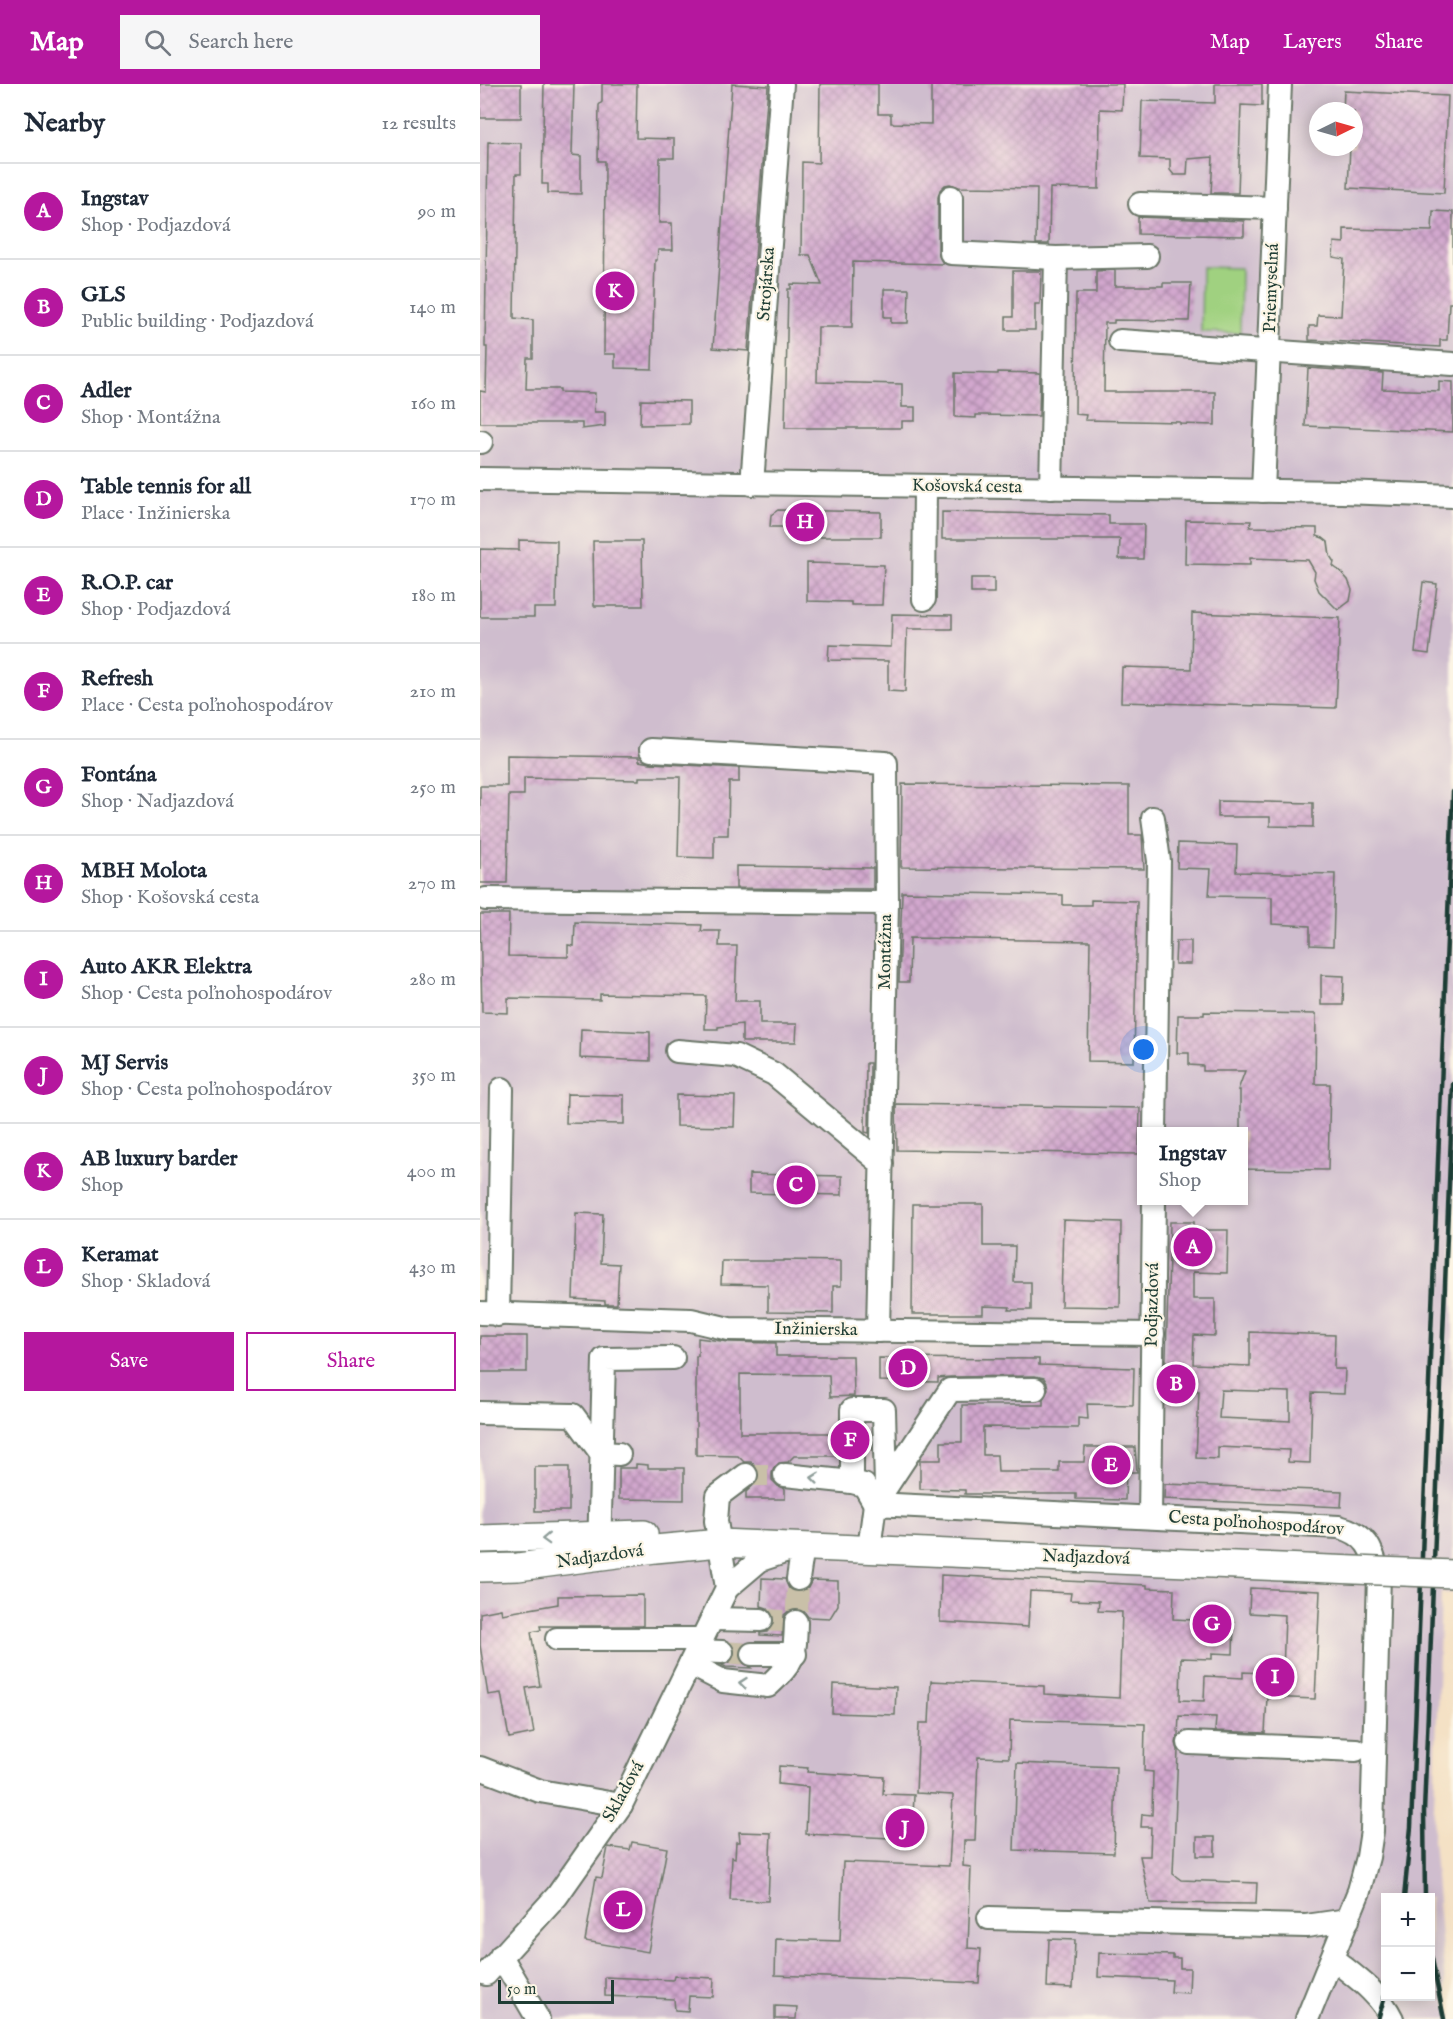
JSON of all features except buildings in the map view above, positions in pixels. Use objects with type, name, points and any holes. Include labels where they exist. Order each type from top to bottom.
[{"type":"main road","name":"Nadjazdová","points":[[480,1568],[518,1567],[662,1533],[720,1543],[1453,1574]]},
{"type":"main road","name":"Nadjazdová","points":[[480,1539],[599,1547]]},
{"type":"street","name":"Strojárska","points":[[752,484],[782,84]]},
{"type":"street","name":"Priemyselná","points":[[1263,491],[1280,84]]},
{"type":"street","points":[[951,197],[951,253],[1056,258],[1147,256]]},
{"type":"street","points":[[1140,204],[1275,208]]},
{"type":"street","points":[[1051,488],[1056,258]]},
{"type":"street","points":[[1120,341],[1453,364]]},
{"type":"street","name":"Košovská cesta","points":[[480,479],[1453,496]]},
{"type":"street","points":[[924,599],[925,487]]},
{"type":"street","points":[[651,750],[886,763],[887,903]]},
{"type":"street","points":[[1153,818],[1159,861],[1155,1127]]},
{"type":"street","name":"Montážna","points":[[486,899],[887,903],[878,1330]]},
{"type":"street","points":[[677,1052],[736,1056],[774,1074],[882,1164]]},
{"type":"street","points":[[489,1314],[502,1089]]},
{"type":"street","name":"Podjazdová","points":[[1150,1517],[1154,1205]]},
{"type":"street","name":"Inžinierska","points":[[489,1314],[691,1320],[729,1329],[1153,1334]]},
{"type":"street","points":[[599,1547],[610,1454],[604,1359],[673,1358]]},
{"type":"street","points":[[881,1495],[950,1390],[1035,1389]]},
{"type":"street","points":[[852,1417],[884,1410],[881,1495],[869,1549]]},
{"type":"street","points":[[480,1413],[573,1415],[610,1454]]},
{"type":"street","points":[[852,1456],[852,1482]]},
{"type":"street","points":[[727,1588],[716,1521],[718,1496],[746,1474]]},
{"type":"street","points":[[786,1475],[852,1482],[864,1485],[881,1495]]},
{"type":"street","name":"Cesta poľnohospodárov","points":[[881,1495],[1150,1517],[1339,1527],[1361,1535],[1374,1557],[1379,1575],[1380,1601],[1372,1831],[1364,1875],[1307,2019]]},
{"type":"street","points":[[798,1579],[803,1546]]},
{"type":"street","name":"Skladová","points":[[482,1979],[557,1896],[621,1805],[727,1588],[760,1560],[803,1546]]},
{"type":"street","points":[[696,1652],[723,1681],[768,1686],[785,1670],[795,1654],[793,1618]]},
{"type":"street","points":[[712,1619],[761,1620]]},
{"type":"street","points":[[557,1639],[696,1652],[722,1652]]},
{"type":"street","points":[[752,1654],[795,1654]]},
{"type":"street","points":[[1189,1743],[1356,1750]]},
{"type":"street","points":[[480,1768],[540,1791],[621,1805]]},
{"type":"street","points":[[989,1918],[1306,1926],[1347,1920]]},
{"type":"street","points":[[501,1956],[538,2019]]},
{"type":"street","points":[[1332,1958],[1383,2002],[1392,2019]]},
{"type":"shaded area","points":[[480,84],[1453,84],[1453,1593],[1441,1593],[1433,1839],[1446,2002],[1452,2019],[480,2019]]},
{"type":"green space","points":[[1202,267],[1241,268],[1240,333],[1201,332]]},
{"type":"tunnel","points":[[852,1425],[852,1456]]},
{"type":"tunnel","points":[[746,1475],[785,1475]]},
{"type":"tunnel","points":[[797,1611],[798,1579]]},
{"type":"tunnel","points":[[761,1620],[785,1621]]},
{"type":"tunnel","points":[[722,1652],[752,1654]]},
{"type":"railway","points":[[1404,1893],[1411,1827],[1453,792]]},
{"type":"railway","points":[[1425,1893],[1424,1812],[1453,1084]]},
{"type":"railway","points":[[1435,1974],[1444,2019]]},
{"type":"railway","points":[[1378,2019],[1383,2001]]},
{"type":"place","name":"AB luxury barder","points":[[615,291]]},
{"type":"place","name":"MBH Molota","points":[[805,522]]},
{"type":"place","name":"Adler","points":[[796,1185]]},
{"type":"place","name":"Ingstav","points":[[1193,1247]]},
{"type":"place","name":"Table tennis for all","points":[[908,1368]]},
{"type":"place","name":"GLS","points":[[1176,1384]]},
{"type":"place","name":"Refresh","points":[[850,1440]]},
{"type":"place","name":"R.O.P. car","points":[[1111,1465]]},
{"type":"place","name":"Fontána","points":[[1212,1624]]},
{"type":"place","name":"Auto AKR Elektra","points":[[1275,1677]]},
{"type":"place","name":"MJ Servis","points":[[905,1828]]},
{"type":"place","name":"Keramat","points":[[623,1910]]}]
